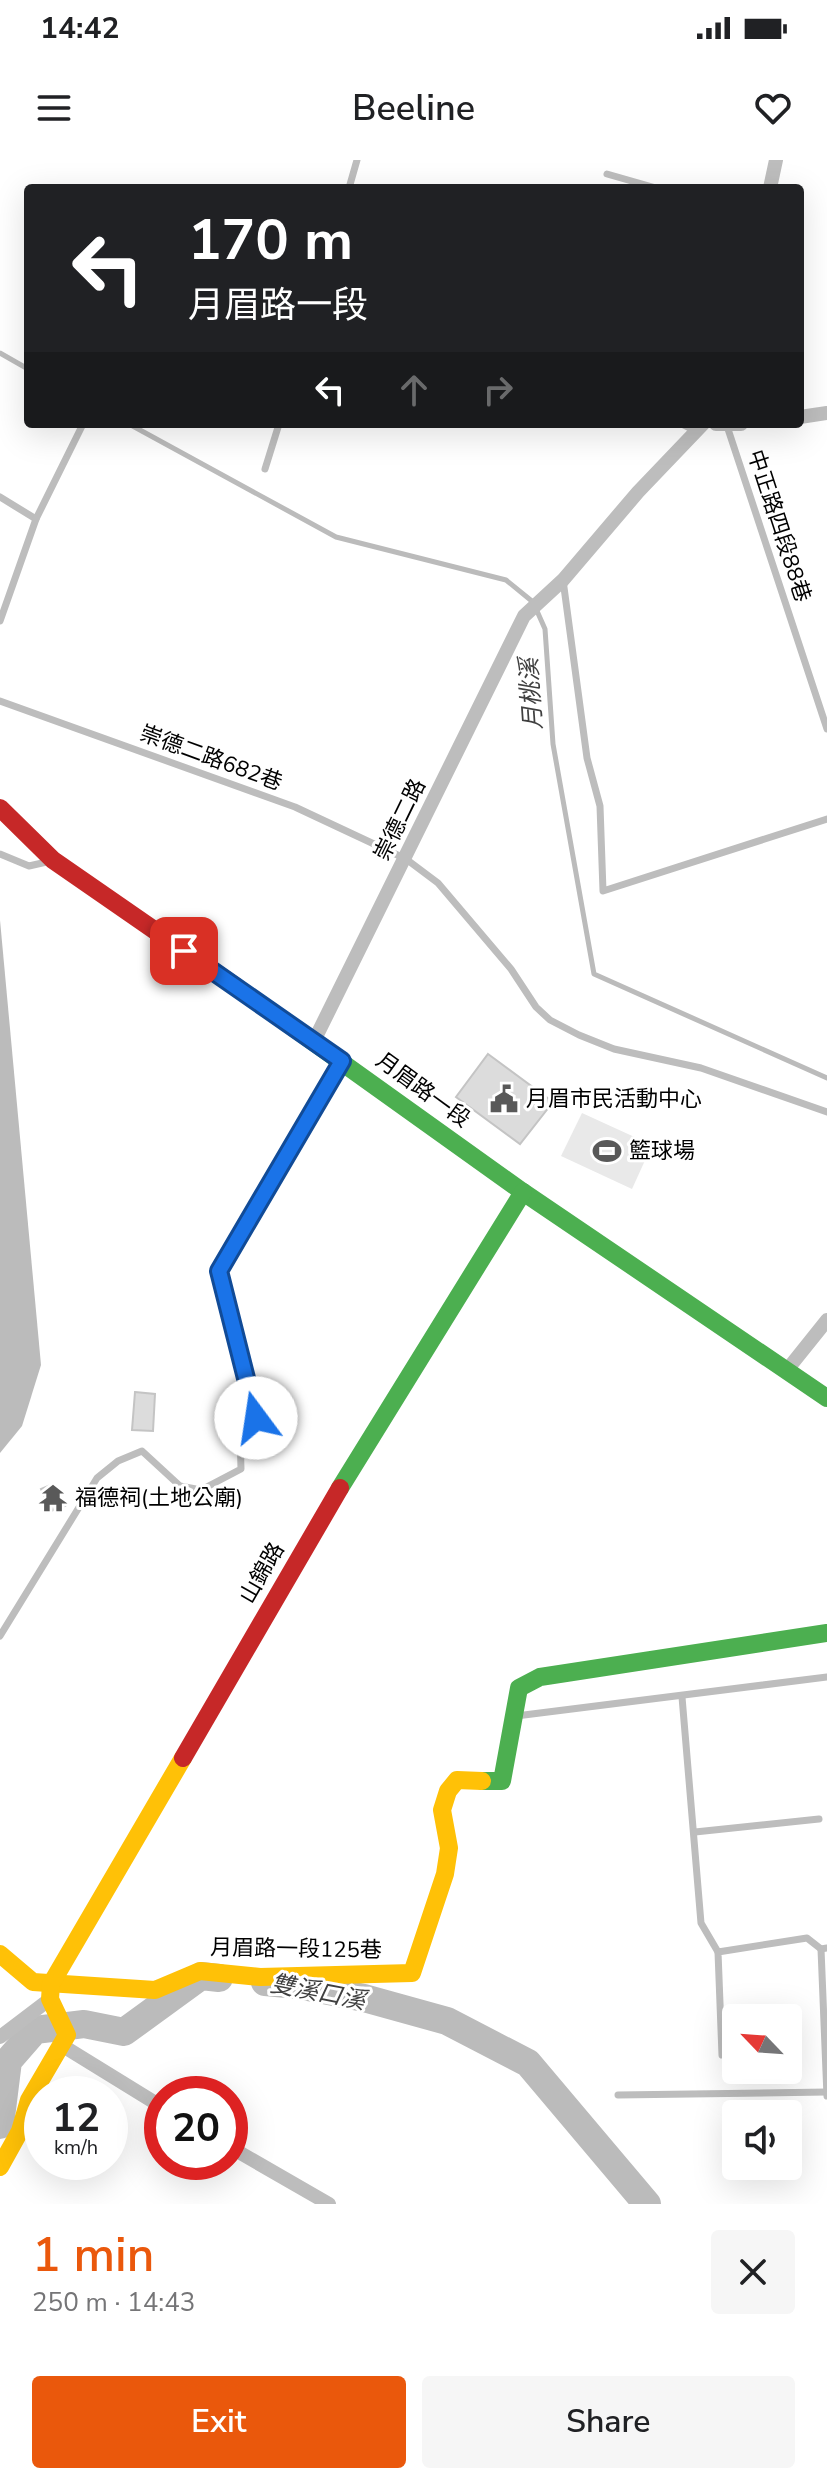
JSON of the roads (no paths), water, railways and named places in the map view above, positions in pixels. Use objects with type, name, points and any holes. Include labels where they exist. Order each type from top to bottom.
[{"type":"street","points":[[771,184],[776,160]]},
{"type":"street","points":[[804,416],[827,413]]},
{"type":"street","points":[[563,580],[691,428]]},
{"type":"street","name":"崇德二路","points":[[314,1041],[524,616],[563,580]]},
{"type":"street","name":"月眉路一段","points":[[0,808],[53,860],[314,1041],[523,1192],[827,1398]]},
{"type":"street","name":"山錦路","points":[[0,2037],[52,1997],[346,1478],[523,1192]]},
{"type":"street","points":[[787,1370],[827,1320]]},
{"type":"street","name":"月眉路一段125巷","points":[[52,1997],[155,1990],[200,1971],[260,1977],[412,1973],[449,1857],[441,1803],[444,1793],[457,1780],[502,1781],[519,1688],[540,1677],[827,1633]]},
{"type":"street","points":[[0,1954],[52,1997],[65,2040],[144,2095]]},
{"type":"street","points":[[0,2167],[20,2131],[29,2100],[65,2040]]},
{"type":"street","points":[[248,2157],[329,2204]]},
{"type":"lane","points":[[350,184],[357,160]]},
{"type":"lane","points":[[607,174],[642,184]]},
{"type":"lane","points":[[0,621],[36,519],[81,428]]},
{"type":"lane","points":[[265,469],[278,428]]},
{"type":"lane","name":"中正路四段88巷","points":[[729,428],[827,729]]},
{"type":"lane","points":[[0,497],[36,519]]},
{"type":"lane","points":[[563,580],[587,758],[600,806],[603,891],[827,819]]},
{"type":"lane","name":"崇德二路682巷","points":[[0,701],[295,807],[406,859],[438,883],[511,969],[536,1007],[550,1020],[614,1049],[701,1068],[827,1112]]},
{"type":"lane","points":[[0,854],[29,866],[53,860]]},
{"type":"lane","points":[[0,1636],[97,1478],[118,1461],[142,1451],[180,1486],[201,1490],[241,1469],[240,1433],[256,1418],[219,1271],[342,1061]]},
{"type":"lane","points":[[514,1716],[827,1677]]},
{"type":"lane","points":[[682,1697],[701,1923],[718,1952],[722,2055]]},
{"type":"lane","points":[[695,1832],[819,1819]]},
{"type":"lane","points":[[618,2095],[827,2094],[824,1948],[807,1938],[718,1952]]},
{"type":"waterway","name":"月桃溪","points":[[0,353],[24,367]]},
{"type":"waterway","name":"月桃溪","points":[[136,428],[336,537],[506,580],[533,602],[545,629],[553,744],[594,974],[827,1078]]},
{"type":"waterway","name":"雙溪口溪","points":[[0,2125],[8,2061],[35,2030],[84,2024],[124,2032],[201,1976],[219,1978]]},
{"type":"waterway","name":"雙溪口溪","points":[[265,1982],[364,1998],[447,2021],[528,2063],[647,2204]]},
{"type":"place","name":"月眉市民活動中心","points":[[504,1099]]},
{"type":"place","name":"籃球場","points":[[607,1151]]},
{"type":"place","name":"福德祠(土地公廟)","points":[[53,1498]]}]
